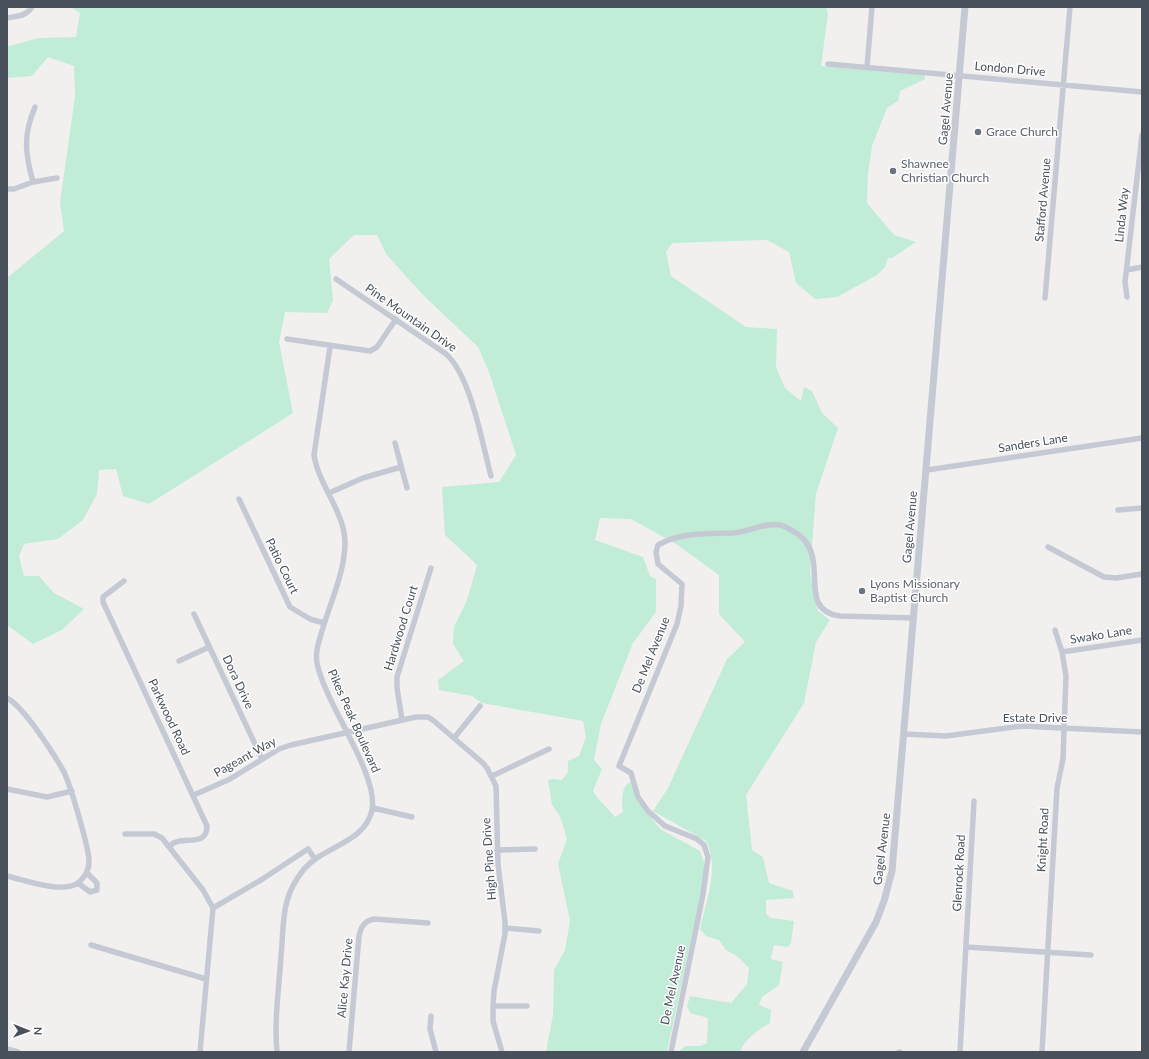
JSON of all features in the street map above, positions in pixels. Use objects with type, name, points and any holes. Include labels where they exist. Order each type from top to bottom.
[{"type":"street","points":[[7,18],[23,15],[29,12],[32,7]]},
{"type":"street","points":[[867,67],[872,7]]},
{"type":"street","name":"Gagel Avenue","points":[[803,1052],[867,939],[884,901],[890,881],[894,852],[965,7]]},
{"type":"street","name":"Stafford Avenue","points":[[1046,298],[1070,7]]},
{"type":"street","name":"London Drive","points":[[828,64],[1142,92]]},
{"type":"street","points":[[33,182],[27,163],[26,145],[27,134],[36,107]]},
{"type":"street","name":"Linda Way","points":[[1127,296],[1127,270],[1142,135]]},
{"type":"street","points":[[7,189],[14,190],[33,182],[57,178]]},
{"type":"street","points":[[1127,270],[1142,267]]},
{"type":"street","name":"Pine Mountain Drive","points":[[336,279],[446,354],[459,369],[465,381],[491,476]]},
{"type":"street","points":[[287,339],[330,347],[370,351],[378,347],[396,320]]},
{"type":"street","name":"Pikes Peak Boulevard","points":[[277,1052],[277,1010],[287,901],[297,878],[315,859],[361,831],[368,821],[373,808],[372,788],[325,687],[316,662],[317,650],[324,623],[342,567],[345,547],[343,528],[315,461],[314,449],[330,347]]},
{"type":"street","name":"Sanders Lane","points":[[926,470],[1142,438]]},
{"type":"street","points":[[395,443],[407,488]]},
{"type":"street","points":[[328,493],[363,478],[401,467]]},
{"type":"street","name":"Patio Court","points":[[239,499],[290,606],[297,613],[324,623]]},
{"type":"street","points":[[1118,510],[1142,508]]},
{"type":"street","name":"De Mel Avenue","points":[[671,1052],[703,894],[708,863],[708,853],[704,845],[697,839],[665,826],[653,817],[638,797],[631,773],[619,766],[676,624],[681,606],[682,584],[658,564],[656,552],[658,545],[673,537],[697,534],[745,532],[772,524],[781,525],[791,529],[802,537],[813,554],[817,602],[822,609],[830,614],[840,616],[914,618]]},
{"type":"street","points":[[1048,547],[1104,577],[1116,578],[1142,574]]},
{"type":"street","name":"Hardwood Court","points":[[402,720],[397,688],[397,677],[431,568]]},
{"type":"street","name":"Parkwood Road","points":[[124,581],[103,597],[103,602],[207,826],[206,834],[197,840],[176,841],[170,846]]},
{"type":"street","name":"Dora Drive","points":[[194,614],[262,759]]},
{"type":"street","name":"Knight Road","points":[[1042,1052],[1057,788],[1063,759],[1066,676],[1062,652],[1055,630]]},
{"type":"street","name":"Swako Lane","points":[[1062,652],[1142,640]]},
{"type":"street","points":[[179,661],[209,647]]},
{"type":"street","points":[[7,698],[24,713],[64,772],[72,792],[89,855],[87,873],[78,883],[61,887],[7,876]]},
{"type":"street","points":[[454,738],[480,706]]},
{"type":"street","name":"High Pine Drive","points":[[402,720],[422,716],[428,718],[483,763],[492,776],[496,790],[497,850],[505,928],[493,1006],[493,1021],[502,1052]]},
{"type":"street","name":"Pageant Way","points":[[194,796],[230,779],[279,749],[402,720]]},
{"type":"street","name":"Estate Drive","points":[[904,734],[946,736],[1011,727],[1142,732]]},
{"type":"street","points":[[492,776],[549,749]]},
{"type":"street","points":[[7,789],[47,797],[72,792]]},
{"type":"street","name":"Glenrock Road","points":[[960,1052],[974,801]]},
{"type":"street","points":[[373,808],[412,817]]},
{"type":"street","points":[[125,834],[154,834],[162,838],[170,846],[206,894],[212,908],[200,1052]]},
{"type":"street","points":[[212,908],[261,880],[308,849],[315,859]]},
{"type":"street","points":[[497,850],[535,849]]},
{"type":"street","points":[[78,883],[90,892],[97,890],[97,883],[87,873]]},
{"type":"street","name":"Alice Kay Drive","points":[[349,1052],[359,936],[362,927],[367,921],[374,919],[428,922]]},
{"type":"street","points":[[505,928],[539,930]]},
{"type":"street","points":[[91,945],[206,979]]},
{"type":"street","points":[[966,947],[1091,955]]},
{"type":"street","points":[[493,1006],[527,1006]]},
{"type":"street","points":[[431,1016],[430,1029],[436,1052]]},
{"type":"street","points":[[7,1049],[18,1052]]},
{"type":"green space","points":[[71,7],[826,7],[828,14],[821,66],[925,75],[925,79],[900,91],[898,101],[887,108],[872,146],[868,174],[867,203],[894,235],[916,242],[892,258],[888,258],[885,267],[877,275],[837,297],[815,299],[796,283],[789,252],[767,240],[672,243],[666,252],[671,276],[746,327],[777,329],[776,367],[785,388],[801,401],[804,387],[812,391],[822,413],[838,428],[816,494],[810,572],[818,611],[830,620],[816,642],[804,703],[746,795],[752,850],[763,857],[769,883],[793,891],[794,898],[766,900],[766,914],[771,918],[794,921],[791,943],[788,947],[774,945],[771,959],[783,962],[779,985],[762,997],[759,1005],[771,1010],[770,1023],[748,1039],[740,1052],[678,1052],[685,1046],[700,1046],[707,1043],[708,1018],[690,1013],[687,1006],[690,996],[731,1003],[747,984],[749,968],[738,957],[726,950],[719,940],[706,936],[700,929],[712,873],[710,851],[706,841],[653,811],[668,788],[727,659],[745,642],[719,614],[719,575],[676,544],[631,519],[600,518],[595,540],[643,557],[650,576],[656,579],[656,612],[633,643],[601,724],[594,760],[602,769],[593,791],[615,817],[623,812],[623,791],[627,784],[631,782],[638,800],[660,829],[700,851],[706,868],[667,1052],[546,1052],[553,1015],[554,970],[565,950],[570,921],[558,864],[567,839],[560,816],[552,805],[548,780],[562,780],[568,772],[568,761],[579,756],[586,737],[583,721],[482,703],[472,696],[439,690],[438,680],[464,661],[453,644],[454,627],[467,600],[477,565],[445,535],[442,487],[499,482],[516,455],[489,372],[478,347],[423,295],[386,254],[377,235],[354,235],[329,259],[333,300],[327,313],[285,312],[279,342],[293,413],[149,504],[123,496],[116,469],[99,470],[97,494],[83,520],[58,539],[24,544],[19,556],[24,576],[39,576],[54,593],[84,609],[62,630],[33,644],[7,625],[7,278],[64,231],[60,203],[75,96],[74,66],[48,57],[32,76],[7,78],[7,49],[9,46],[38,38],[76,37],[80,13]]},
{"type":"place","name":"Grace Church","points":[[978,132]]},
{"type":"place","name":"Shawnee Christian Church","points":[[893,171]]},
{"type":"place","name":"Lyons Missionary Baptist Church","points":[[862,591]]}]
